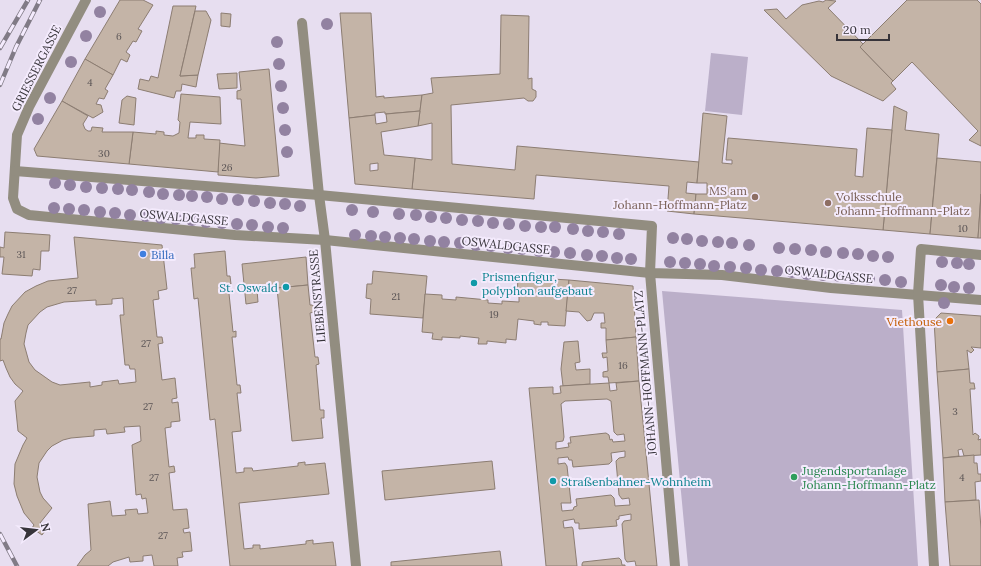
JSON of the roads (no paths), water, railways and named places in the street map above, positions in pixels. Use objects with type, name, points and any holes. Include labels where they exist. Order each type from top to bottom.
[{"type":"street","name":"GRIESSERGASSE","points":[[29,215],[17,209],[14,198],[18,135],[29,107],[86,0]]},
{"type":"street","name":"LIEBENSTRASSE","points":[[302,23],[319,195],[325,240],[356,566]]},
{"type":"street","points":[[15,171],[319,195]]},
{"type":"street","name":"JOHANN-HOFFMANN-PLATZ","points":[[319,195],[652,226],[650,273],[675,566]]},
{"type":"street","name":"OSWALDGASSE","points":[[29,215],[235,235],[325,240],[650,273],[722,275],[831,288],[981,300]]},
{"type":"street","points":[[934,566],[918,294],[921,249],[981,255]]},
{"type":"railway","points":[[0,48],[28,0]]},
{"type":"railway","points":[[0,85],[16,47],[40,0]]},
{"type":"railway","points":[[0,534],[17,566]]},
{"type":"place","name":"MS am Johann-Hoffmann-Platz","points":[[755,197]]},
{"type":"place","name":"Volksschule Johann-Hoffmann-Platz","points":[[828,203]]},
{"type":"place","name":"Billa","points":[[143,254]]},
{"type":"place","name":"Prismenfigur, polyphon aufgebaut","points":[[474,283]]},
{"type":"place","name":"St. Oswald","points":[[286,287]]},
{"type":"place","name":"Viethouse","points":[[950,321]]},
{"type":"place","name":"Jugendsportanlage Johann-Hoffmann-Platz","points":[[794,477]]},
{"type":"place","name":"Straßenbahner-Wohnheim","points":[[553,481]]}]
